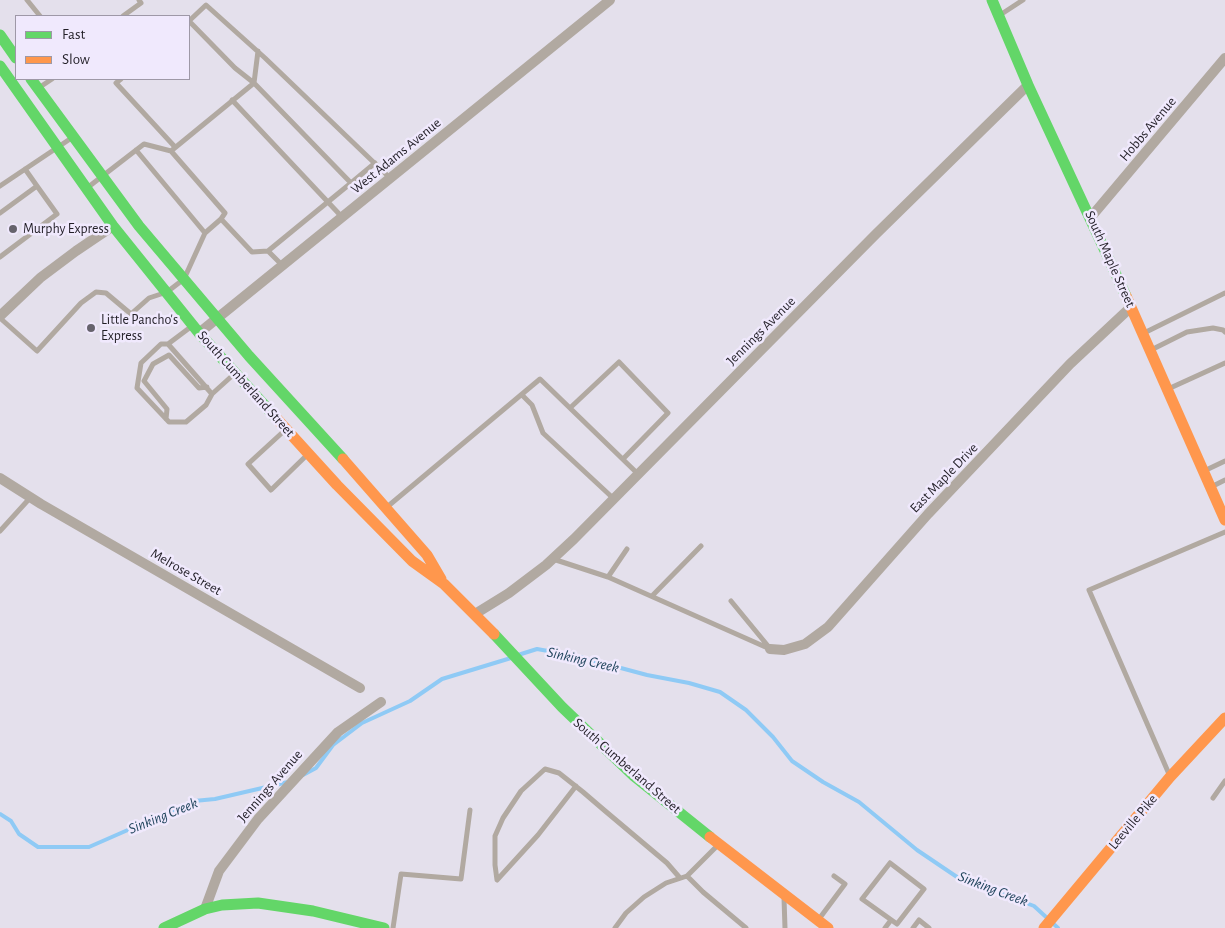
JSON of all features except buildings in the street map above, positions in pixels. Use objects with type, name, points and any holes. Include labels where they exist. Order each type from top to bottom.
[{"type":"main road","name":"South Maple Street","points":[[992,0],[1028,85],[1091,217],[1151,350],[1225,520]]},
{"type":"main road","points":[[0,35],[15,57]]},
{"type":"main road","name":"South Cumberland Street","points":[[0,66],[113,226],[196,329],[286,429],[412,561],[444,584],[475,614],[562,707],[634,776],[828,928]]},
{"type":"main road","name":"South Cumberland Street","points":[[32,80],[139,226],[249,356],[427,555],[444,584]]},
{"type":"main road","name":"Leeville Pike","points":[[1044,928],[1170,777],[1225,718]]},
{"type":"main road","points":[[164,928],[205,909],[222,905],[258,904],[313,912],[377,927]]},
{"type":"street","name":"West Adams Avenue","points":[[196,329],[217,318],[610,0]]},
{"type":"street","name":"Hobbs Avenue","points":[[1091,217],[1225,58]]},
{"type":"street","name":"Jennings Avenue","points":[[475,614],[509,593],[553,559],[890,220],[1028,85]]},
{"type":"street","points":[[1,312],[40,278],[113,226]]},
{"type":"street","name":"East Maple Drive","points":[[770,649],[784,650],[805,644],[828,627],[928,514],[1070,364],[1131,307]]},
{"type":"street","name":"Melrose Street","points":[[0,478],[360,688]]},
{"type":"street","name":"Jennings Avenue","points":[[205,909],[219,871],[258,819],[338,732],[381,702]]},
{"type":"lane","points":[[27,0],[39,15]]},
{"type":"lane","points":[[999,16],[1023,0]]},
{"type":"lane","points":[[124,15],[140,2]]},
{"type":"lane","points":[[190,20],[206,5],[258,51],[390,178]]},
{"type":"lane","points":[[190,22],[235,68],[254,83],[351,183]]},
{"type":"lane","points":[[87,188],[144,144],[173,149],[254,83],[258,51]]},
{"type":"lane","points":[[38,89],[51,80]]},
{"type":"lane","points":[[1,312],[37,351],[81,303],[96,292],[106,293],[131,314],[149,298],[166,292],[184,279],[205,233],[226,213],[116,83],[120,80]]},
{"type":"lane","points":[[232,100],[342,217]]},
{"type":"lane","points":[[0,186],[73,136]]},
{"type":"lane","points":[[136,150],[205,233]]},
{"type":"lane","points":[[221,219],[252,252],[268,251],[375,163]]},
{"type":"lane","points":[[0,257],[57,214],[25,169]]},
{"type":"lane","points":[[0,214],[37,186]]},
{"type":"lane","points":[[268,251],[282,266]]},
{"type":"lane","points":[[1143,333],[1225,293]]},
{"type":"lane","points":[[1151,350],[1187,332],[1212,328],[1224,330],[1225,332]]},
{"type":"lane","points":[[196,329],[168,344],[161,344],[141,363],[138,388],[166,420],[169,422],[186,422],[206,405],[212,394],[236,373]]},
{"type":"lane","points":[[168,344],[212,394]]},
{"type":"lane","points":[[166,420],[167,409],[144,381],[147,372],[153,364],[169,355],[199,388],[207,387]]},
{"type":"lane","points":[[570,408],[619,362],[668,413],[623,459]]},
{"type":"lane","points":[[1168,390],[1225,363]]},
{"type":"lane","points":[[386,508],[540,379],[638,474]]},
{"type":"lane","points":[[522,395],[532,405],[543,433],[614,499]]},
{"type":"lane","points":[[286,429],[248,464],[271,490],[309,453]]},
{"type":"lane","points":[[1203,471],[1225,461]]},
{"type":"lane","points":[[1210,487],[1225,480]]},
{"type":"lane","points":[[0,531],[30,497]]},
{"type":"lane","points":[[1170,777],[1089,590],[1225,532]]},
{"type":"lane","points":[[652,596],[701,546]]},
{"type":"lane","points":[[608,577],[627,549]]},
{"type":"lane","points":[[553,559],[608,577],[770,649]]},
{"type":"lane","points":[[731,601],[770,649]]},
{"type":"lane","points":[[576,786],[538,835],[497,880],[495,836],[503,818],[521,791],[545,770],[560,773],[576,786],[667,863],[680,878]]},
{"type":"lane","points":[[1213,798],[1225,781]]},
{"type":"lane","points":[[392,928],[401,874],[461,878],[470,810]]},
{"type":"lane","points":[[618,927],[626,913],[644,897],[666,884],[687,876],[719,844]]},
{"type":"lane","points":[[890,863],[924,889],[897,924],[891,920],[862,899],[890,863]]},
{"type":"lane","points":[[687,876],[746,928]]},
{"type":"lane","points":[[818,921],[845,884],[834,876]]},
{"type":"lane","points":[[784,894],[785,928]]},
{"type":"lane","points":[[885,928],[891,920]]},
{"type":"lane","points":[[913,928],[919,920],[927,928]]},
{"type":"waterway","name":"Sinking Creek","points":[[518,655],[537,649],[576,656],[720,692],[746,710],[773,737],[792,761],[823,782],[859,802],[917,850],[957,877],[1034,906],[1058,928]]},
{"type":"waterway","name":"Sinking Creek","points":[[303,775],[316,768],[333,745],[362,723],[410,701],[442,679],[511,658]]},
{"type":"waterway","name":"Sinking Creek","points":[[0,814],[11,821],[19,834],[38,847],[89,847],[194,801],[215,799],[288,782]]},
{"type":"traffic: fast","points":[[992,0],[1028,85],[1126,296]]},
{"type":"traffic: fast","points":[[0,35],[15,57]]},
{"type":"traffic: fast","points":[[0,66],[113,226],[199,333],[276,418]]},
{"type":"traffic: fast","points":[[32,80],[139,226],[249,356],[343,459]]},
{"type":"traffic: fast","points":[[494,634],[562,707],[634,776],[710,837]]},
{"type":"traffic: fast","points":[[164,928],[205,909],[222,905],[258,903],[313,911],[384,928]]},
{"type":"traffic: slow","points":[[1126,296],[1225,520]]},
{"type":"traffic: slow","points":[[276,418],[337,485],[412,561],[444,584],[494,634]]},
{"type":"traffic: slow","points":[[343,459],[427,555],[441,579]]},
{"type":"traffic: slow","points":[[1044,928],[1170,777],[1225,718]]},
{"type":"traffic: slow","points":[[710,837],[828,928]]},
{"type":"place","name":"Murphy Express","points":[[13,229]]},
{"type":"place","name":"Little Pancho's Express","points":[[91,328]]}]
